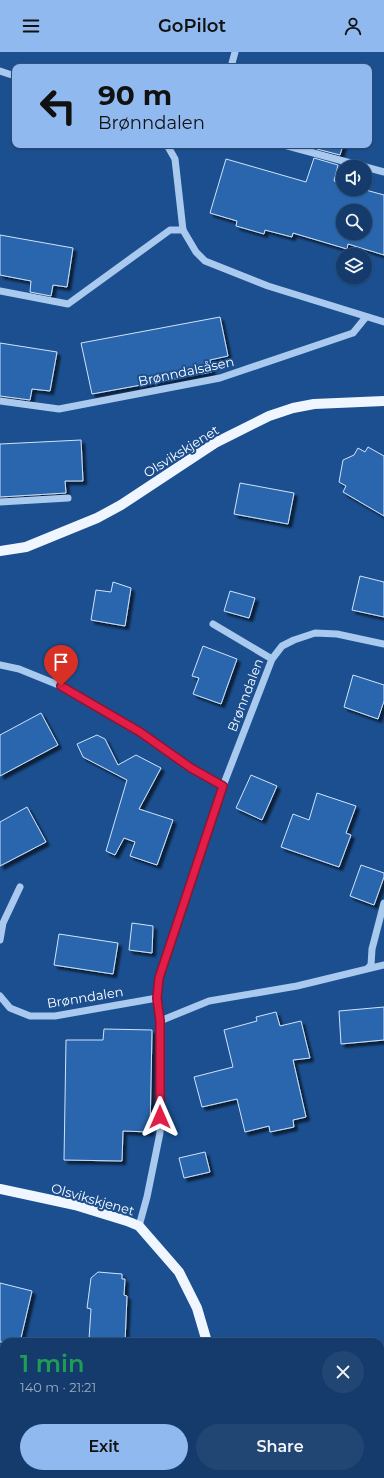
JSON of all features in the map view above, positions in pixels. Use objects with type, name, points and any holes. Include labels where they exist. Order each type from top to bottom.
[{"type":"main road","name":"Olsvikskjenet","points":[[0,551],[26,547],[97,518],[122,505],[215,442],[268,416],[293,408],[314,404],[384,401]]},
{"type":"main road","name":"Olsvikskjenet","points":[[0,1189],[75,1205],[139,1226],[179,1272],[197,1308],[206,1338]]},
{"type":"street","points":[[232,64],[235,52]]},
{"type":"street","points":[[0,71],[12,75]]},
{"type":"street","points":[[169,148],[175,159],[183,230],[196,252],[205,261],[268,286],[384,322]]},
{"type":"street","points":[[295,148],[384,172]]},
{"type":"street","points":[[0,291],[68,304],[170,230],[183,230]]},
{"type":"street","name":"Brønndalsåsen","points":[[0,401],[59,409],[220,378],[353,333],[366,317]]},
{"type":"street","points":[[0,502],[68,498]]},
{"type":"street","points":[[213,624],[272,658]]},
{"type":"street","name":"Brønndalen","points":[[139,1226],[147,1197],[160,1133],[160,1021],[157,998],[159,978],[223,786],[272,658],[282,646],[315,633],[337,634],[384,644]]},
{"type":"street","points":[[0,665],[19,669],[61,686],[140,732],[191,768],[223,786]]},
{"type":"street","points":[[0,940],[3,923],[20,887]]},
{"type":"street","points":[[369,967],[371,965],[372,949],[384,903]]},
{"type":"street","points":[[160,1021],[209,1001],[297,986],[369,967],[384,965]]},
{"type":"street","name":"Brønndalen","points":[[0,996],[10,1008],[30,1016],[55,1016],[157,998]]},
{"type":"building","points":[[317,148],[342,148],[340,155]]},
{"type":"building","points":[[314,158],[336,164],[334,181],[336,181],[336,196],[372,196],[372,192],[384,195],[384,255],[372,251],[372,248],[361,248],[348,244],[347,248],[344,248],[293,233],[292,237],[265,230],[264,234],[236,226],[237,221],[210,213],[226,159],[306,182]]},
{"type":"building","points":[[0,235],[73,248],[67,287],[53,285],[51,296],[30,292],[31,281],[0,275]]},
{"type":"building","points":[[220,317],[228,356],[210,360],[212,372],[92,394],[81,343]]},
{"type":"building","points":[[0,343],[57,352],[50,391],[32,389],[30,400],[0,396]]},
{"type":"building","points":[[81,440],[83,481],[65,481],[66,493],[0,497],[0,444]]},
{"type":"building","points":[[368,447],[384,456],[384,516],[343,492],[346,486],[339,482],[343,460],[354,455],[358,448],[365,452]]},
{"type":"building","points":[[240,483],[294,493],[288,524],[234,514]]},
{"type":"building","points":[[360,576],[384,582],[384,617],[352,610]]},
{"type":"building","points":[[113,582],[131,588],[125,626],[91,620],[96,590],[111,592]]},
{"type":"building","points":[[230,591],[255,598],[249,618],[224,611]]},
{"type":"building","points":[[203,646],[237,659],[221,704],[193,694],[199,678],[192,676]]},
{"type":"building","points":[[353,675],[384,685],[384,701],[378,719],[344,707]]},
{"type":"building","points":[[41,713],[58,745],[0,776],[0,735]]},
{"type":"building","points":[[97,735],[105,739],[118,765],[136,755],[161,768],[139,809],[173,820],[157,865],[130,856],[135,842],[124,838],[115,855],[106,851],[127,780],[83,757],[77,744]]},
{"type":"building","points":[[251,775],[277,786],[262,820],[236,808]]},
{"type":"building","points":[[317,793],[356,806],[346,833],[351,835],[339,867],[281,847],[293,814],[309,820]]},
{"type":"building","points":[[27,807],[46,842],[0,866],[0,822]]},
{"type":"building","points":[[361,865],[384,873],[374,905],[350,896]]},
{"type":"building","points":[[132,923],[153,926],[152,953],[129,950]]},
{"type":"building","points":[[59,934],[118,943],[113,974],[54,965]]},
{"type":"building","points":[[384,1007],[384,1040],[341,1044],[339,1011]]},
{"type":"building","points":[[276,1012],[280,1026],[301,1021],[310,1058],[293,1060],[306,1117],[293,1120],[294,1127],[270,1132],[269,1126],[245,1132],[237,1099],[202,1107],[194,1077],[233,1067],[224,1030],[257,1021],[256,1017]]},
{"type":"building","points":[[104,1029],[152,1030],[150,1132],[123,1131],[122,1161],[64,1160],[66,1040],[103,1040]]},
{"type":"building","points":[[205,1152],[210,1172],[184,1178],[179,1158]]},
{"type":"building","points":[[98,1272],[122,1274],[122,1279],[125,1279],[124,1295],[127,1296],[125,1338],[89,1338],[91,1309],[87,1308],[91,1278]]},
{"type":"building","points":[[0,1283],[32,1291],[21,1338],[0,1338]]},
{"type":"route","points":[[61,686],[140,732],[191,768],[223,786],[159,978],[157,998],[160,1021],[160,1117]]}]
